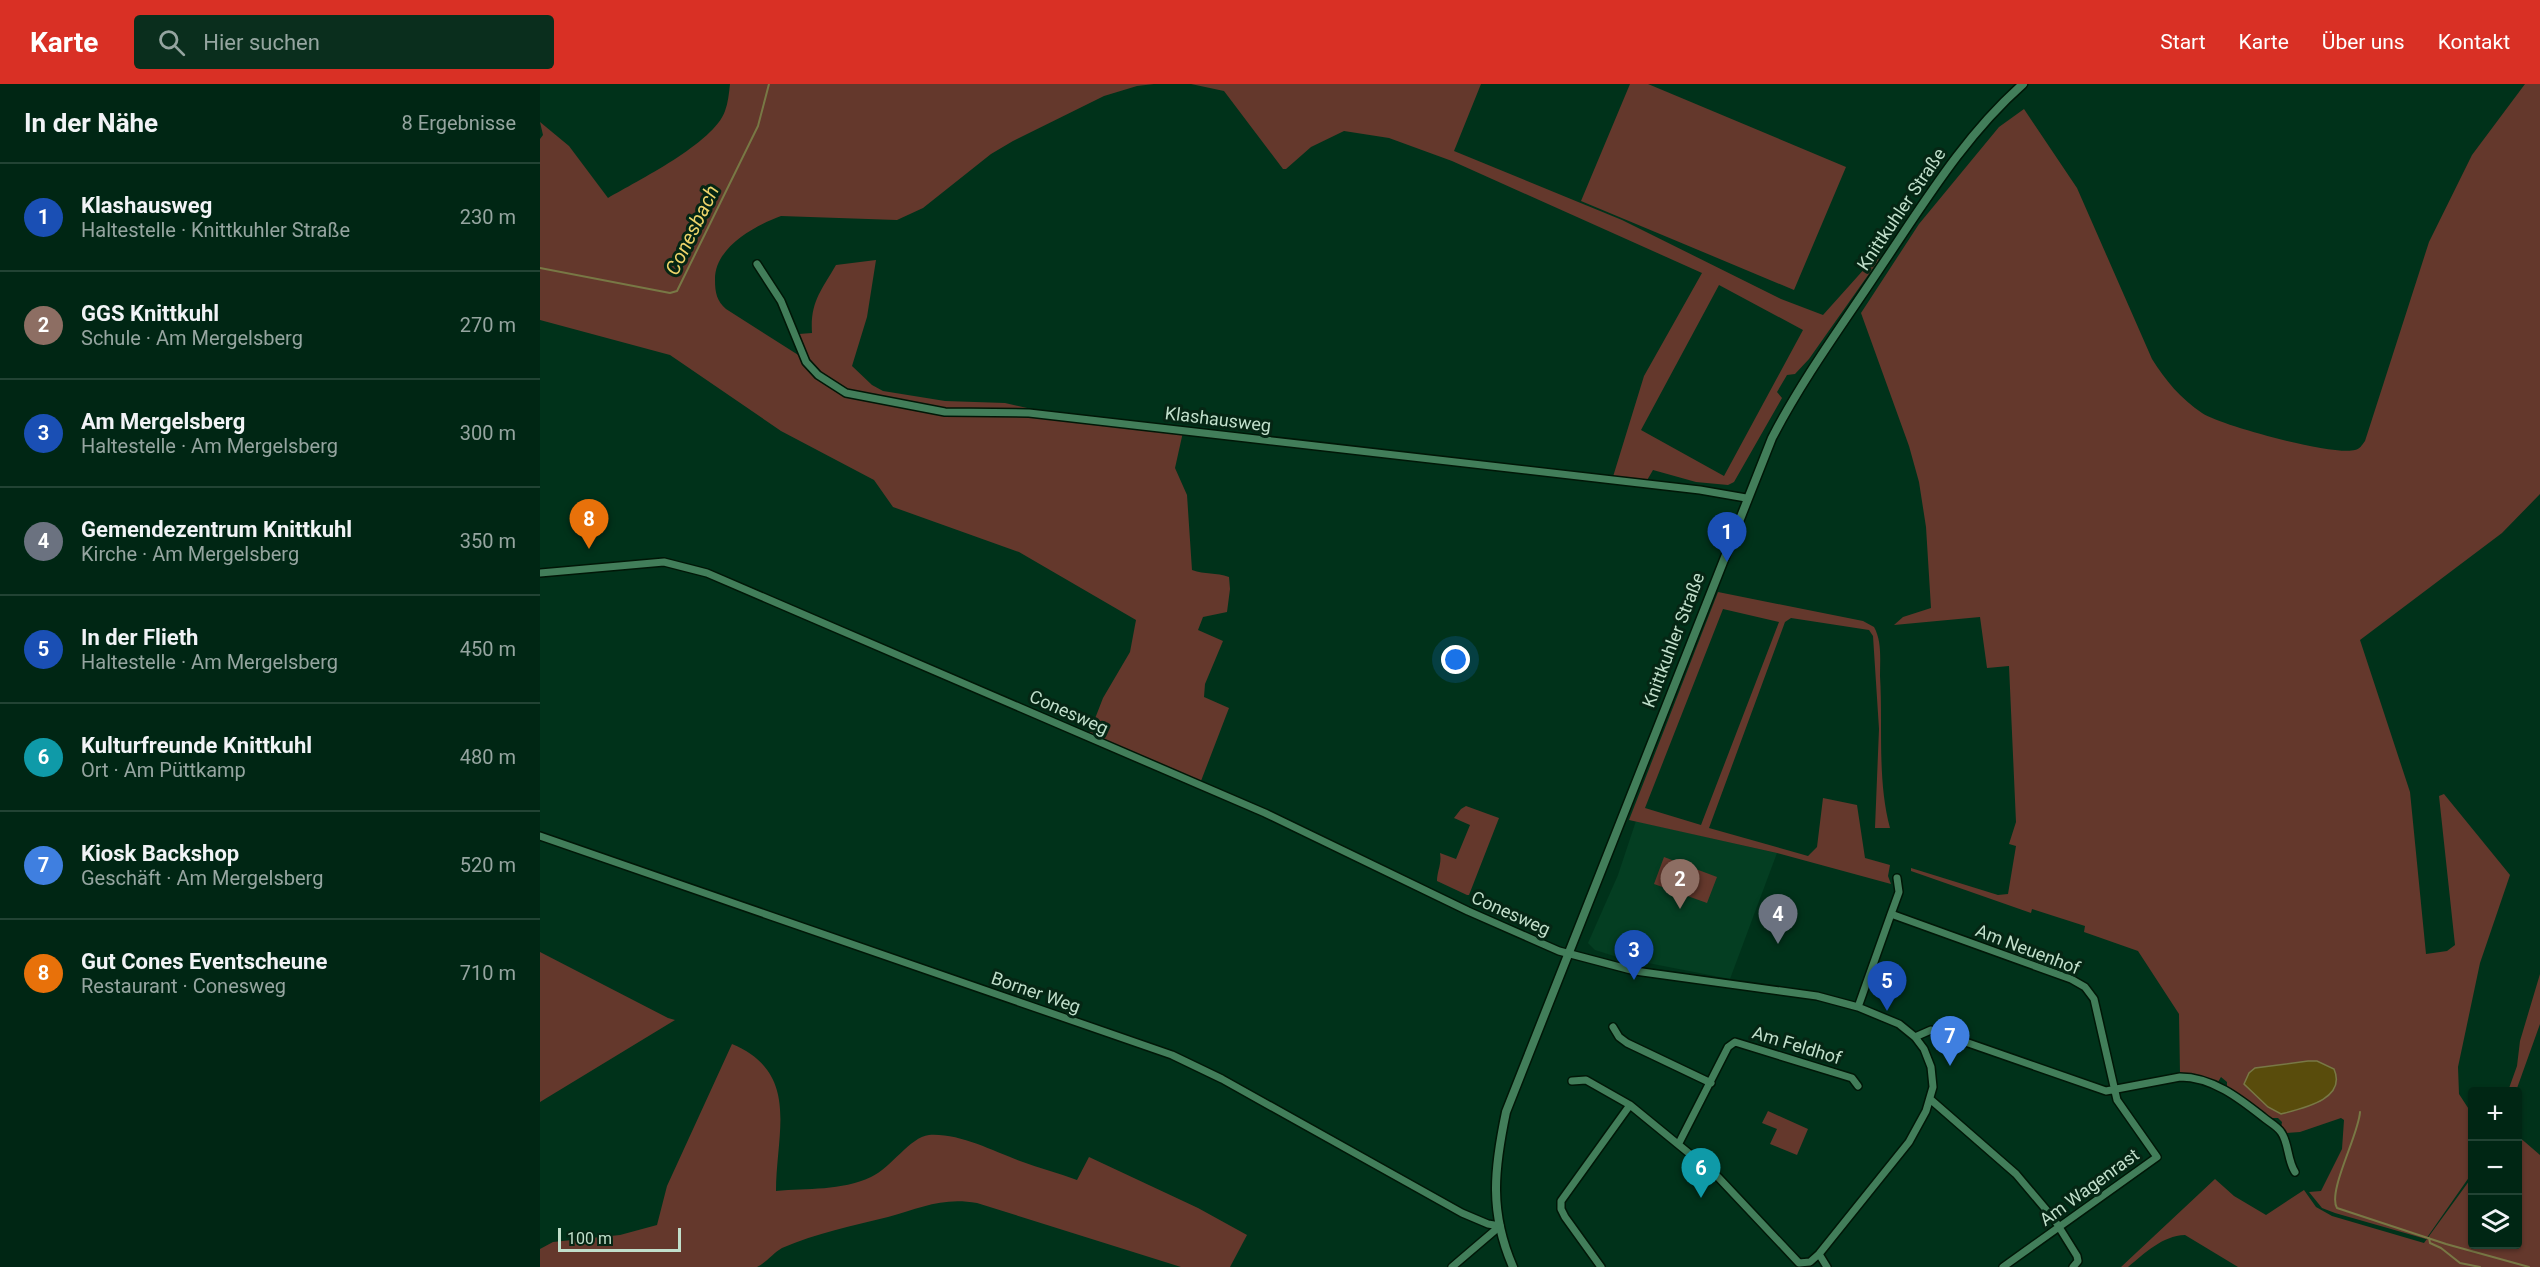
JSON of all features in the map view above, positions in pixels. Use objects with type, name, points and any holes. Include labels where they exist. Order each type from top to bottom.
[{"type":"street","name":"Knittkuhler Straße","points":[[1513,1267],[1500,1226],[1495,1170],[1506,1112],[1746,498],[1779,423],[1826,347],[1949,166],[1980,127],[2023,84]]},
{"type":"street","name":"Klashausweg","points":[[757,264],[781,301],[806,362],[831,385],[846,393],[945,412],[1029,414],[1130,424],[1701,490],[1746,498]]},
{"type":"street","name":"Conesweg","points":[[540,573],[646,562],[675,564],[707,573],[1265,813],[1468,911],[1569,955],[1635,971],[1817,996],[1858,1008],[1899,1024],[1915,1037]]},
{"type":"street","name":"Borner Weg","points":[[540,836],[1172,1055],[1222,1079],[1462,1213],[1481,1222],[1500,1226]]},
{"type":"street","points":[[1858,1008],[1899,892],[1897,878]]},
{"type":"street","name":"Am Neuenhof","points":[[1891,914],[2071,979],[2085,987],[2094,999],[2115,1090]]},
{"type":"street","points":[[1612,1027],[1619,1037],[1628,1043],[1711,1083]]},
{"type":"street","points":[[1572,1081],[1586,1080],[1630,1105],[1679,1143],[1729,1188],[1798,1263],[1810,1262],[1819,1254],[1909,1142],[1921,1122],[1933,1087],[1931,1068],[1915,1037],[1931,1030],[2106,1091],[2180,1077],[2192,1077],[2215,1084],[2279,1130],[2284,1138],[2287,1154],[2295,1172]]},
{"type":"street","name":"Am Feldhof","points":[[1679,1143],[1728,1047],[1735,1042],[1852,1078],[1858,1086]]},
{"type":"street","name":"Am Wagenrast","points":[[2003,1267],[2157,1157],[2117,1100],[2115,1090]]},
{"type":"street","points":[[1930,1099],[2016,1174],[2054,1219],[2077,1256],[2078,1262],[2073,1267]]},
{"type":"street","points":[[1601,1267],[1565,1217],[1561,1209],[1561,1201],[1630,1105]]},
{"type":"street","points":[[1452,1267],[1500,1226]]},
{"type":"street","points":[[1819,1254],[1827,1267]]},
{"type":"shaded area","points":[[730,84],[1154,84],[1137,86],[1104,96],[1013,141],[991,154],[923,208],[897,220],[781,216],[770,220],[748,232],[728,248],[716,268],[715,285],[719,300],[726,309],[803,358],[830,386],[921,410],[1029,414],[1183,432],[1175,468],[1187,495],[1192,570],[1229,577],[1230,589],[1227,612],[1203,617],[1198,630],[1223,641],[1205,684],[1204,697],[1229,708],[1201,781],[1089,734],[1103,698],[1130,652],[1136,620],[1019,552],[893,507],[874,480],[781,431],[670,355],[540,320],[540,139],[543,135],[540,122],[569,146],[608,198],[673,160],[706,136],[725,111]]},
{"type":"shaded area","points":[[1191,84],[1481,84],[1454,151],[1622,220],[1781,299],[1823,315],[1875,257],[1886,241],[1878,261],[1809,359],[1795,374],[1787,375],[1777,392],[1782,398],[1734,482],[1728,485],[1696,482],[1653,470],[1646,482],[1612,480],[1644,376],[1702,273],[1452,161],[1389,138],[1344,131],[1311,147],[1286,169],[1283,169],[1224,91]],"holes":[[[1719,285],[1803,330],[1724,476],[1641,430]]]},
{"type":"shaded area","points":[[1630,84],[1648,84],[1846,167],[1794,290],[1581,201]]},
{"type":"shaded area","points":[[2525,84],[2540,84],[2540,494],[2502,533],[2360,640],[2410,792],[2426,954],[2447,951],[2455,945],[2439,796],[2444,794],[2510,875],[2480,963],[2458,1067],[2459,1094],[2468,1108],[2468,1179],[2426,1239],[2322,1208],[2309,1192],[2321,1191],[2342,1149],[2344,1120],[2341,1118],[2300,1132],[2286,1133],[2281,1128],[2282,1122],[2278,1118],[2268,1118],[2227,1088],[2227,1082],[2221,1077],[2218,1082],[2204,1077],[2180,1074],[2179,1014],[2138,951],[2084,932],[2085,926],[2032,909],[2031,913],[1911,871],[1911,868],[1998,895],[2008,894],[2016,846],[2009,844],[2016,822],[2009,666],[1987,668],[1980,617],[1894,625],[1903,617],[1931,608],[1926,527],[1919,482],[1909,446],[1861,313],[1919,224],[1999,127],[2024,109],[2077,188],[2152,359],[2180,395],[2194,408],[2213,419],[2253,432],[2325,449],[2343,451],[2357,449],[2365,441],[2429,242],[2472,155]]},
{"type":"shaded area","points":[[876,260],[867,317],[852,366],[872,385],[883,391],[945,401],[1005,403],[1036,410],[945,411],[838,388],[807,361],[799,334],[812,333],[815,305],[836,265]]},
{"type":"shaded area","points":[[1718,592],[1863,621],[1874,627],[1880,651],[1883,791],[1890,828],[1875,828],[1879,729],[1873,636],[1869,630],[1791,618],[1785,622],[1709,828],[1808,856],[1817,847],[1823,798],[1857,805],[1865,858],[1890,865],[1888,876],[1891,884],[1777,853],[1629,820]],"holes":[[[1723,609],[1779,622],[1701,825],[1645,808]]]},
{"type":"shaded area","points":[[1466,806],[1499,818],[1469,895],[1437,881],[1440,853],[1456,859],[1470,825],[1454,818]]},
{"type":"shaded area","points":[[1636,821],[1777,853],[1730,979],[1617,957],[1595,950],[1588,943],[1618,875]]},
{"type":"shaded area","points":[[1664,857],[1717,877],[1707,903],[1654,884]]},
{"type":"shaded area","points":[[540,952],[668,1018],[675,1020],[540,1102]]},
{"type":"shaded area","points":[[2540,974],[2540,1024],[2517,1087],[2509,1087],[2517,1066],[2520,1041]]},
{"type":"shaded area","points":[[732,1044],[754,1056],[768,1071],[776,1088],[780,1107],[780,1127],[776,1191],[836,1187],[860,1181],[878,1173],[915,1141],[929,1135],[940,1135],[976,1144],[1077,1180],[1089,1157],[1198,1208],[1247,1235],[1230,1267],[1181,1267],[977,1203],[953,1201],[932,1204],[808,1238],[782,1248],[757,1267],[540,1267],[540,1249],[553,1242],[620,1235],[657,1225],[667,1186]]},
{"type":"shaded area","points":[[2317,1061],[2334,1069],[2336,1079],[2329,1095],[2301,1109],[2281,1114],[2268,1107],[2244,1084],[2249,1073],[2255,1068]]},
{"type":"shaded area","points":[[1768,1111],[1808,1129],[1797,1155],[1770,1144],[1777,1129],[1762,1123]]},
{"type":"shaded area","points":[[2522,1139],[2540,1155],[2540,1267],[2238,1267],[2185,1235],[2161,1242],[2128,1267],[2121,1267],[2215,1179],[2234,1196],[2266,1215],[2304,1190],[2316,1207],[2332,1216],[2424,1243],[2468,1182],[2468,1249],[2522,1249]]},
{"type":"waterway","name":"Conesbach","points":[[540,268],[670,293],[677,291],[758,126],[769,84]]},
{"type":"waterway","points":[[2360,1112],[2336,1189],[2337,1208],[2446,1244],[2529,1267]]},
{"type":"waterway","points":[[2429,1238],[2430,1243],[2441,1248],[2460,1263],[2480,1267]]},
{"type":"place","name":"Gut Cones Eventscheune","points":[[589,549]]},
{"type":"place","name":"Klashausweg","points":[[1727,562]]},
{"type":"place","name":"GGS Knittkuhl","points":[[1680,909]]},
{"type":"place","name":"Gemendezentrum Knittkuhl","points":[[1778,944]]},
{"type":"place","name":"Am Mergelsberg","points":[[1634,980]]},
{"type":"place","name":"In der Flieth","points":[[1887,1011]]},
{"type":"place","name":"Kiosk Backshop","points":[[1950,1066]]},
{"type":"place","name":"Kulturfreunde Knittkuhl","points":[[1701,1198]]}]
